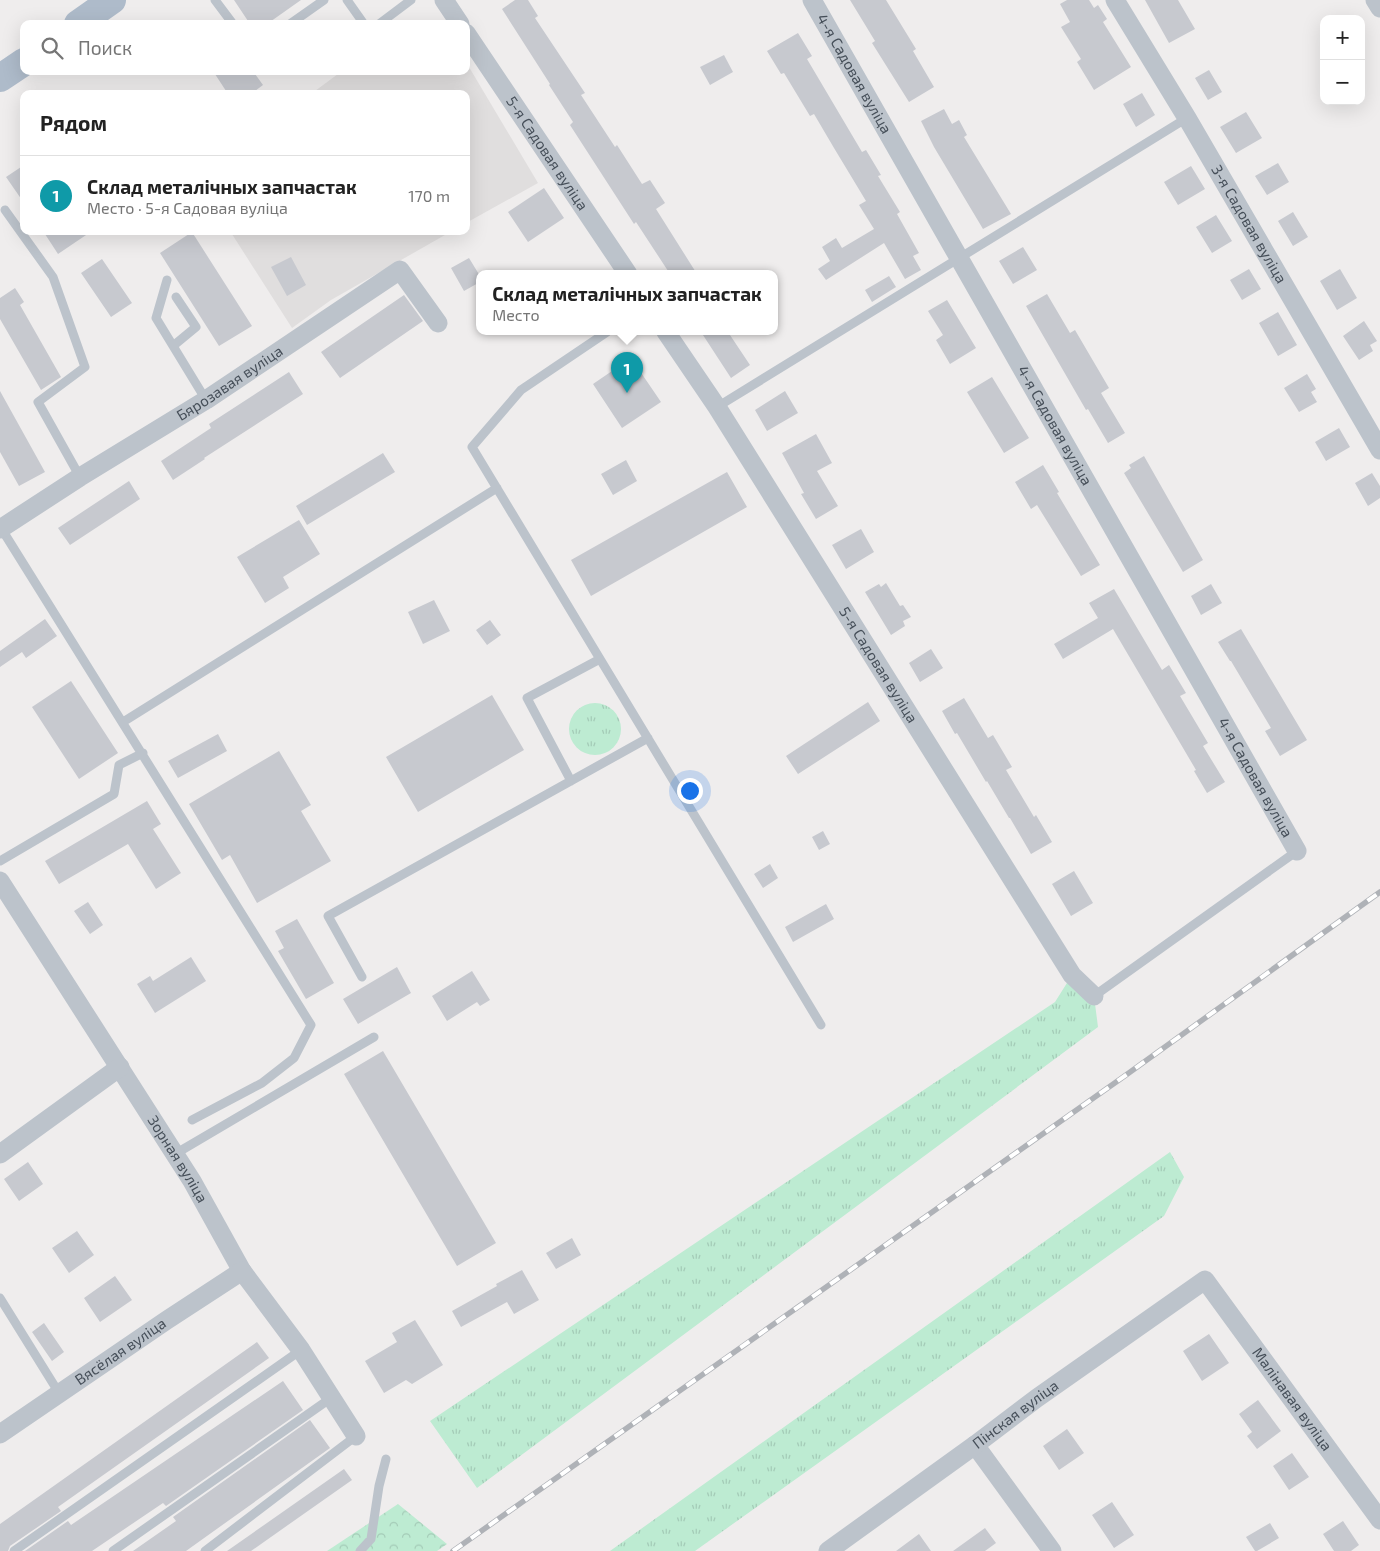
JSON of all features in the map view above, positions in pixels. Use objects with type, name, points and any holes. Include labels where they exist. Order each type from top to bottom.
[{"type":"main road","points":[[84,20],[112,0]]},
{"type":"main road","points":[[0,78],[20,65]]},
{"type":"street","points":[[444,0],[457,20]]},
{"type":"street","name":"4-я Садовая вуліца","points":[[812,0],[1297,850]]},
{"type":"street","name":"3-я Садовая вуліца","points":[[1115,0],[1187,118],[1380,450]]},
{"type":"street","points":[[1375,0],[1380,8]]},
{"type":"street","name":"5-я Садовая вуліца","points":[[470,39],[625,270]]},
{"type":"street","name":"Бярозавая вуліца","points":[[0,528],[206,400],[400,270],[438,323]]},
{"type":"street","name":"5-я Садовая вуліца","points":[[668,335],[717,407],[1072,975],[1094,996]]},
{"type":"street","name":"Зорная вуліца","points":[[0,881],[192,1180],[242,1271],[300,1350],[356,1436]]},
{"type":"street","points":[[0,1154],[120,1067]]},
{"type":"street","name":"Вясёлая вуліца","points":[[0,1434],[242,1271]]},
{"type":"street","name":"Пінская вуліца","points":[[828,1551],[1037,1398],[1205,1280]]},
{"type":"street","name":"Малінавая вуліца","points":[[1205,1280],[1380,1520]]},
{"type":"street","points":[[975,1445],[1052,1551]]},
{"type":"lane","points":[[215,0],[229,20]]},
{"type":"lane","points":[[296,20],[324,0]]},
{"type":"lane","points":[[347,0],[361,20]]},
{"type":"lane","points":[[384,20],[412,0]]},
{"type":"lane","points":[[717,407],[1187,118]]},
{"type":"lane","points":[[6,210],[20,230]]},
{"type":"lane","points":[[24,235],[53,277],[85,368],[38,402],[80,478]]},
{"type":"lane","points":[[166,280],[156,318],[206,400]]},
{"type":"lane","points":[[173,346],[196,327],[176,297]]},
{"type":"lane","points":[[603,335],[521,390],[472,447],[820,1025]]},
{"type":"lane","points":[[123,722],[498,488]]},
{"type":"lane","points":[[0,528],[143,753],[311,1024],[294,1058],[262,1084],[192,1120]]},
{"type":"lane","points":[[571,781],[527,698],[600,659]]},
{"type":"lane","points":[[362,977],[328,916],[648,738]]},
{"type":"lane","points":[[0,861],[114,794],[119,765],[143,753]]},
{"type":"lane","points":[[1094,996],[1297,850]]},
{"type":"lane","points":[[175,1154],[374,1037]]},
{"type":"lane","points":[[0,1298],[59,1394]]},
{"type":"lane","points":[[14,1551],[300,1350]]},
{"type":"lane","points":[[113,1551],[331,1398]]},
{"type":"lane","points":[[205,1551],[356,1436]]},
{"type":"lane","points":[[360,1551],[371,1539],[379,1486],[386,1459]]},
{"type":"shaded area","points":[[470,69],[538,183],[470,221],[470,90],[316,90],[337,75],[470,75]]},
{"type":"shaded area","points":[[233,235],[445,235],[331,300],[292,328]]},
{"type":"green space","points":[[595,703],[605,705],[613,711],[619,719],[621,729],[619,739],[613,747],[605,753],[595,755],[585,753],[577,747],[571,739],[569,729],[571,719],[577,711],[585,705]]},
{"type":"green space","points":[[1072,975],[1094,996],[1098,1027],[477,1488],[430,1421],[1055,1002]]},
{"type":"green space","points":[[1170,1152],[1184,1177],[1164,1216],[695,1551],[610,1551]]},
{"type":"green space","points":[[398,1504],[447,1544],[437,1551],[327,1551]]},
{"type":"building","points":[[234,0],[301,0],[273,20],[247,20]]},
{"type":"building","points":[[515,0],[528,0],[538,16],[535,18],[585,93],[581,95],[615,147],[617,145],[642,184],[650,180],[665,203],[656,209],[694,270],[667,270],[636,222],[634,224],[570,125],[573,122],[502,9]]},
{"type":"building","points":[[850,0],[886,0],[916,49],[913,51],[934,87],[909,102],[872,43],[875,41]]},
{"type":"building","points":[[1067,0],[1089,0],[1094,8],[1098,5],[1107,19],[1103,22],[1131,67],[1094,90],[1077,62],[1081,59],[1061,27],[1070,22],[1060,4]]},
{"type":"building","points":[[1145,0],[1178,0],[1195,29],[1169,43]]},
{"type":"building","points":[[798,33],[812,56],[807,59],[862,152],[866,150],[881,175],[878,176],[900,212],[897,214],[919,253],[913,256],[921,270],[905,279],[884,243],[826,280],[818,269],[830,261],[822,247],[836,238],[842,248],[874,229],[859,205],[866,201],[814,114],[810,116],[784,73],[781,74],[767,51]]},
{"type":"building","points":[[724,55],[733,72],[710,85],[700,67]]},
{"type":"building","points":[[1209,70],[1222,92],[1208,100],[1195,78]]},
{"type":"building","points":[[216,75],[256,75],[263,85],[256,90],[225,90]]},
{"type":"building","points":[[1142,93],[1155,115],[1136,127],[1123,104]]},
{"type":"building","points":[[944,109],[952,124],[959,120],[967,135],[964,137],[1011,214],[983,229],[934,147],[921,121]]},
{"type":"building","points":[[1246,112],[1262,138],[1236,153],[1220,127]]},
{"type":"building","points":[[1278,163],[1289,182],[1267,195],[1255,176]]},
{"type":"building","points":[[1191,166],[1205,189],[1178,205],[1164,182]]},
{"type":"building","points":[[20,168],[20,197],[6,177]]},
{"type":"building","points":[[544,188],[564,218],[528,242],[508,212]]},
{"type":"building","points":[[1293,212],[1308,237],[1293,246],[1278,221]]},
{"type":"building","points":[[1216,215],[1232,241],[1212,253],[1196,227]]},
{"type":"building","points":[[46,235],[86,235],[58,254]]},
{"type":"building","points":[[187,235],[194,235],[252,326],[219,346],[160,253]]},
{"type":"building","points":[[1023,247],[1037,270],[1013,284],[999,261]]},
{"type":"building","points":[[291,257],[306,285],[287,296],[271,267]]},
{"type":"building","points":[[469,258],[476,270],[476,284],[464,291],[451,268]]},
{"type":"building","points":[[102,259],[132,303],[111,317],[81,273]]},
{"type":"building","points":[[1249,269],[1261,289],[1242,300],[1230,280]]},
{"type":"building","points":[[1340,269],[1357,298],[1337,310],[1320,281]]},
{"type":"building","points":[[889,276],[896,287],[872,302],[865,290]]},
{"type":"building","points":[[15,288],[24,302],[20,305],[61,377],[41,390],[0,319],[0,298]]},
{"type":"building","points":[[1047,294],[1070,333],[1075,330],[1109,388],[1101,393],[1125,433],[1108,443],[1088,409],[1086,410],[1026,306]]},
{"type":"building","points":[[404,295],[423,321],[340,378],[321,352]]},
{"type":"building","points":[[947,300],[976,348],[950,364],[936,340],[943,335],[928,311]]},
{"type":"building","points":[[1278,312],[1297,345],[1278,356],[1259,323]]},
{"type":"building","points":[[1364,321],[1377,341],[1370,345],[1373,351],[1359,360],[1343,336]]},
{"type":"building","points":[[703,335],[730,335],[750,365],[731,378]]},
{"type":"building","points":[[631,358],[661,402],[622,428],[593,384]]},
{"type":"building","points":[[289,372],[303,394],[173,480],[161,461],[211,428],[209,424]]},
{"type":"building","points":[[1307,374],[1316,389],[1311,392],[1317,402],[1299,412],[1284,388]]},
{"type":"building","points":[[992,377],[1029,438],[1004,453],[967,392]]},
{"type":"building","points":[[0,391],[45,472],[19,486],[0,452]]},
{"type":"building","points":[[785,391],[798,413],[767,431],[755,410]]},
{"type":"building","points":[[1339,428],[1350,447],[1326,461],[1315,442]]},
{"type":"building","points":[[816,434],[832,463],[817,471],[838,506],[816,519],[801,494],[804,493],[782,453]]},
{"type":"building","points":[[383,453],[395,472],[307,525],[296,506]]},
{"type":"building","points":[[1144,456],[1203,560],[1183,572],[1124,473],[1131,468],[1129,465]]},
{"type":"building","points":[[626,460],[637,481],[613,495],[601,474]]},
{"type":"building","points":[[1043,465],[1059,492],[1057,493],[1100,565],[1081,576],[1037,505],[1031,509],[1015,482]]},
{"type":"building","points":[[727,472],[747,507],[591,596],[571,560]]},
{"type":"building","points":[[1372,473],[1380,486],[1380,498],[1368,506],[1355,483]]},
{"type":"building","points":[[129,481],[140,499],[70,545],[58,528]]},
{"type":"building","points":[[299,520],[320,554],[283,577],[289,588],[265,603],[237,557]]},
{"type":"building","points":[[861,529],[874,552],[846,569],[832,545]]},
{"type":"building","points":[[886,583],[900,606],[903,605],[911,617],[903,621],[905,626],[891,635],[865,592],[879,584],[881,587]]},
{"type":"building","points":[[1211,584],[1222,603],[1201,615],[1191,596]]},
{"type":"building","points":[[1114,589],[1162,670],[1169,665],[1186,693],[1180,696],[1208,743],[1203,746],[1225,782],[1207,793],[1194,771],[1196,770],[1113,629],[1063,659],[1054,644],[1098,618],[1089,603]]},
{"type":"building","points":[[434,600],[450,631],[423,644],[408,612]]},
{"type":"building","points":[[45,619],[57,636],[26,658],[22,652],[0,667],[0,651]]},
{"type":"building","points":[[490,620],[501,635],[487,645],[476,630]]},
{"type":"building","points":[[1241,629],[1307,740],[1280,756],[1265,731],[1271,728],[1218,642]]},
{"type":"building","points":[[931,649],[943,668],[920,682],[909,663]]},
{"type":"building","points":[[71,681],[118,753],[79,779],[32,707]]},
{"type":"building","points":[[492,695],[524,750],[418,812],[386,757]]},
{"type":"building","points":[[964,698],[988,738],[993,735],[1012,767],[1006,770],[1034,817],[1036,815],[1052,842],[1031,854],[942,711]]},
{"type":"building","points":[[868,702],[880,721],[798,774],[786,756]]},
{"type":"building","points":[[218,734],[227,751],[178,778],[168,761]]},
{"type":"building","points":[[279,751],[311,805],[301,811],[331,861],[257,903],[230,855],[222,860],[189,804]]},
{"type":"building","points":[[147,801],[161,824],[153,829],[181,873],[156,889],[128,844],[59,884],[45,861]]},
{"type":"building","points":[[823,831],[830,844],[819,850],[812,837]]},
{"type":"building","points":[[770,864],[778,878],[763,888],[754,874]]},
{"type":"building","points":[[1074,871],[1093,903],[1071,916],[1052,884]]},
{"type":"building","points":[[88,902],[103,925],[90,934],[74,911]]},
{"type":"building","points":[[826,904],[834,919],[793,942],[785,927]]},
{"type":"building","points":[[297,919],[334,983],[306,999],[278,951],[284,948],[275,931]]},
{"type":"building","points":[[191,957],[206,981],[155,1013],[137,984],[150,976],[153,981]]},
{"type":"building","points":[[397,967],[411,993],[358,1024],[343,999]]},
{"type":"building","points":[[472,971],[490,1000],[480,1006],[477,1002],[447,1021],[432,996]]},
{"type":"building","points":[[383,1051],[496,1243],[457,1266],[344,1074]]},
{"type":"building","points":[[28,1162],[43,1184],[19,1201],[4,1179]]},
{"type":"building","points":[[77,1231],[94,1255],[69,1273],[52,1248]]},
{"type":"building","points":[[572,1238],[581,1255],[556,1269],[546,1253]]},
{"type":"building","points":[[522,1270],[539,1300],[514,1314],[507,1302],[461,1327],[452,1311]]},
{"type":"building","points":[[115,1276],[132,1300],[100,1322],[84,1298]]},
{"type":"building","points":[[415,1320],[443,1365],[412,1384],[406,1380],[384,1393],[365,1361],[397,1342],[392,1333]]},
{"type":"building","points":[[44,1323],[64,1352],[52,1361],[32,1332]]},
{"type":"building","points":[[1209,1334],[1229,1363],[1202,1381],[1183,1351]]},
{"type":"building","points":[[257,1342],[269,1358],[58,1507],[61,1511],[10,1546],[8,1551],[0,1551],[0,1524]]},
{"type":"building","points":[[283,1381],[303,1410],[166,1506],[163,1503],[92,1551],[25,1551],[68,1521],[71,1525]]},
{"type":"building","points":[[1258,1400],[1281,1431],[1257,1449],[1247,1436],[1252,1432],[1239,1414]]},
{"type":"building","points":[[310,1420],[330,1448],[186,1551],[133,1551],[176,1521],[173,1517]]},
{"type":"building","points":[[1067,1429],[1084,1453],[1059,1470],[1043,1446]]},
{"type":"building","points":[[1292,1453],[1309,1477],[1289,1490],[1273,1466]]},
{"type":"building","points":[[344,1469],[352,1480],[251,1551],[227,1551]]},
{"type":"building","points":[[1112,1502],[1134,1535],[1114,1548],[1092,1515]]},
{"type":"building","points":[[1343,1521],[1359,1545],[1351,1551],[1334,1551],[1323,1534]]},
{"type":"building","points":[[1270,1523],[1279,1538],[1255,1551],[1246,1537]]},
{"type":"building","points":[[985,1528],[996,1543],[985,1551],[953,1551]]},
{"type":"building","points":[[919,1534],[931,1551],[896,1551]]},
{"type":"railway","points":[[453,1551],[1126,1075],[1380,892]]},
{"type":"place","name":"Склад металічных запчастак","points":[[627,393]]}]
